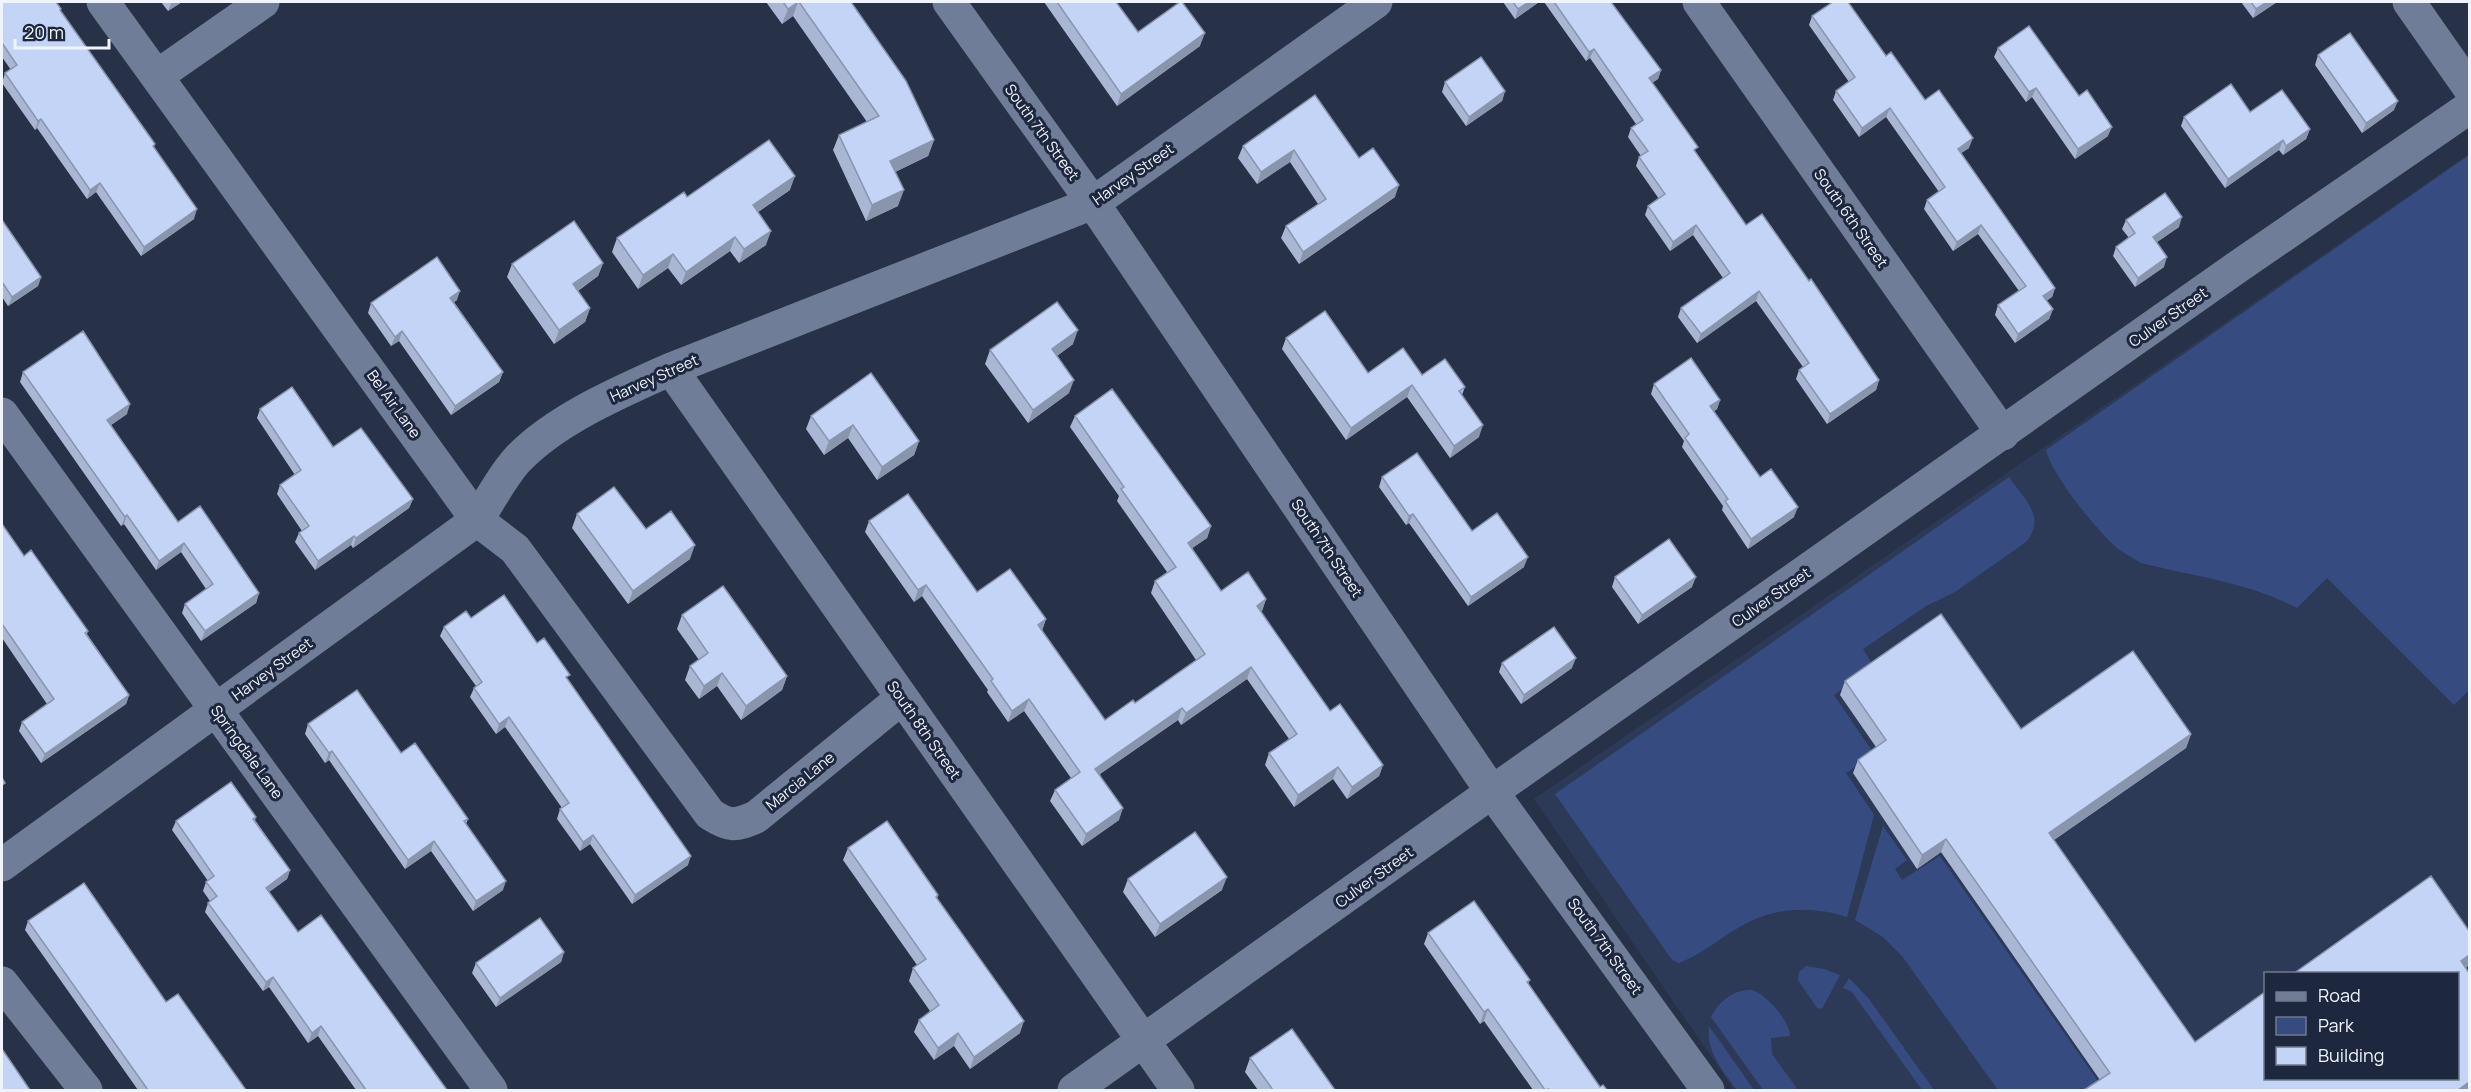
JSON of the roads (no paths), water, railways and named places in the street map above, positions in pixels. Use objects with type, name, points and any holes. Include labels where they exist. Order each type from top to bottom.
[{"type":"street","name":"Bel Air Lane","points":[[103,2],[477,520],[514,549],[696,796]]},
{"type":"street","points":[[157,76],[262,2]]},
{"type":"street","name":"South 7th Street","points":[[949,2],[1093,203],[1492,792],[1708,1090]]},
{"type":"street","name":"Harvey Street","points":[[2,865],[477,520],[518,460],[542,440],[617,393],[671,369],[1093,203],[1376,2]]},
{"type":"street","name":"South 6th Street","points":[[1699,2],[2003,434]]},
{"type":"street","points":[[2409,2],[2469,89]]},
{"type":"street","name":"Culver Street","points":[[1074,1090],[1492,792],[2236,268],[2469,107]]},
{"type":"street","name":"South 8th Street","points":[[671,369],[1178,1090]]},
{"type":"street","name":"Springdale Lane","points":[[2,414],[491,1090]]},
{"type":"street","name":"Marcia Lane","points":[[696,796],[710,814],[723,823],[733,825],[756,817],[902,698]]},
{"type":"street","points":[[2,983],[86,1090]]}]
